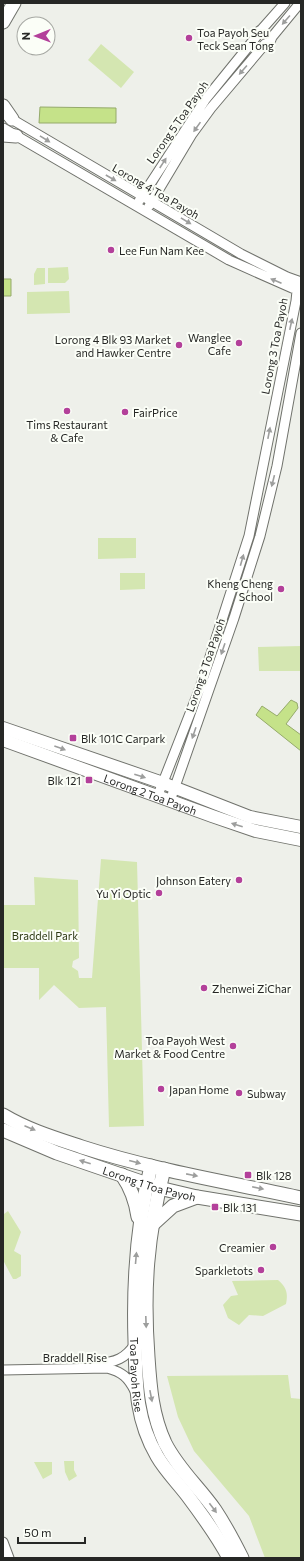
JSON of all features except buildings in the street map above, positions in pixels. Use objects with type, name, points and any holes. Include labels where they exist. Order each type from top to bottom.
[{"type":"main road","points":[[3,22],[14,3]]},
{"type":"main road","points":[[3,106],[6,120]]},
{"type":"main road","name":"Lorong 1 Toa Payoh","points":[[3,1115],[47,1135],[151,1166],[301,1198]]},
{"type":"main road","name":"Lorong 1 Toa Payoh","points":[[3,1130],[57,1153],[153,1186],[197,1197],[301,1214]]},
{"type":"main road","name":"Toa Payoh Rise","points":[[151,1166],[153,1186],[134,1286],[136,1392],[144,1428],[157,1456],[210,1526],[229,1558]]},
{"type":"main road","name":"Toa Payoh Rise","points":[[153,1186],[164,1169]]},
{"type":"main road","points":[[122,1175],[129,1185],[145,1229],[173,1206],[197,1197]]},
{"type":"main road","name":"Toa Payoh Rise","points":[[145,1229],[147,1259],[146,1323],[149,1386],[155,1416],[165,1442],[178,1466],[216,1510],[242,1558]]},
{"type":"street","name":"Lorong 5 Toa Payoh","points":[[136,205],[205,100],[256,37],[258,32],[285,3]]},
{"type":"street","name":"Lorong 5 Toa Payoh","points":[[146,211],[204,118],[265,44],[270,42],[272,37],[300,3]]},
{"type":"street","points":[[262,29],[269,31],[272,37]]},
{"type":"street","points":[[256,37],[259,43],[265,44]]},
{"type":"street","name":"Lorong 4 Toa Payoh","points":[[6,120],[152,201],[241,254],[299,286]]},
{"type":"street","name":"Lorong 4 Toa Payoh","points":[[6,120],[10,136],[136,205],[229,260],[299,286]]},
{"type":"street","name":"Lorong 3 Toa Payoh","points":[[158,795],[200,688],[236,582],[249,536],[299,286]]},
{"type":"street","name":"Lorong 3 Toa Payoh","points":[[170,801],[236,612],[260,536],[277,466],[301,333]]},
{"type":"street","points":[[264,462],[277,466]]},
{"type":"street","name":"Lorong 2 Toa Payoh","points":[[3,728],[163,783],[175,789],[250,817],[301,827]]},
{"type":"street","name":"Lorong 2 Toa Payoh","points":[[3,740],[256,831],[301,840]]},
{"type":"street","name":"Braddell Rise","points":[[3,1365],[107,1363],[125,1356],[135,1344]]},
{"type":"street","name":"Braddell Rise","points":[[3,1370],[107,1368],[119,1371],[125,1376],[136,1392]]},
{"type":"street","points":[[3,1542],[9,1558]]},
{"type":"green space","points":[[101,44],[134,72],[121,88],[88,60]]},
{"type":"green space","points":[[68,267],[69,279],[65,283],[48,283],[48,268]]},
{"type":"green space","points":[[37,268],[45,268],[45,284],[34,285],[34,274]]},
{"type":"green space","points":[[69,291],[70,313],[27,314],[27,292]]},
{"type":"green space","points":[[98,538],[136,538],[136,558],[98,559]]},
{"type":"green space","points":[[120,573],[145,573],[145,589],[120,590]]},
{"type":"green space","points":[[301,646],[301,671],[259,671],[258,647]]},
{"type":"green space","name":"Braddell Park","points":[[101,859],[137,862],[144,1126],[109,1127],[106,1007],[79,1008],[54,985],[39,1000],[39,968],[3,968],[3,905],[35,905],[34,877],[78,880],[79,958],[73,961],[72,967],[78,971],[79,978],[92,978]]},
{"type":"green space","points":[[8,1211],[21,1232],[14,1251],[21,1255],[21,1276],[16,1279],[13,1279],[3,1260],[4,1214]]},
{"type":"green space","points":[[278,1280],[286,1291],[286,1304],[263,1316],[249,1315],[239,1325],[228,1318],[223,1305],[231,1296],[238,1295],[232,1281]]},
{"type":"green space","points":[[288,1375],[291,1398],[301,1399],[301,1558],[265,1558],[249,1516],[194,1451],[178,1417],[167,1376]]},
{"type":"green space","points":[[64,1461],[74,1461],[74,1470],[77,1476],[69,1481],[65,1472]]},
{"type":"green space","points":[[34,1462],[52,1462],[52,1474],[43,1479]]},
{"type":"shaded area","points":[[40,107],[116,108],[116,123],[39,123]]},
{"type":"shaded area","points":[[3,279],[11,279],[11,296],[3,296]]},
{"type":"shaded area","points":[[291,700],[297,703],[298,708],[286,724],[301,735],[301,751],[256,715],[262,706],[277,716]]},
{"type":"place","name":"Toa Payoh Seu Teck Sean Tong","points":[[189,38]]},
{"type":"place","name":"Lee Fun Nam Kee","points":[[111,250]]},
{"type":"place","name":"Wanglee Cafe","points":[[239,343]]},
{"type":"place","name":"Lorong 4 Blk 93 Market and Hawker Centre","points":[[179,345]]},
{"type":"place","name":"Tims Restaurant & Cafe","points":[[67,411]]},
{"type":"place","name":"FairPrice","points":[[125,412]]},
{"type":"place","name":"Kheng Cheng School","points":[[281,589]]},
{"type":"place","name":"Blk 101C Carpark","points":[[73,738]]},
{"type":"place","name":"Blk 121","points":[[89,780]]},
{"type":"place","name":"Johnson Eatery","points":[[239,880]]},
{"type":"place","name":"Yu Yi Optic","points":[[159,893]]},
{"type":"place","name":"Zhenwei ZiChar","points":[[204,988]]},
{"type":"place","name":"Toa Payoh West Market & Food Centre","points":[[233,1046]]},
{"type":"place","name":"Japan Home","points":[[161,1089]]},
{"type":"place","name":"Subway","points":[[239,1093]]},
{"type":"place","name":"Blk 128","points":[[248,1175]]},
{"type":"place","name":"Blk 131","points":[[215,1207]]},
{"type":"place","name":"Creamier","points":[[273,1247]]},
{"type":"place","name":"Sparkletots","points":[[261,1270]]}]
